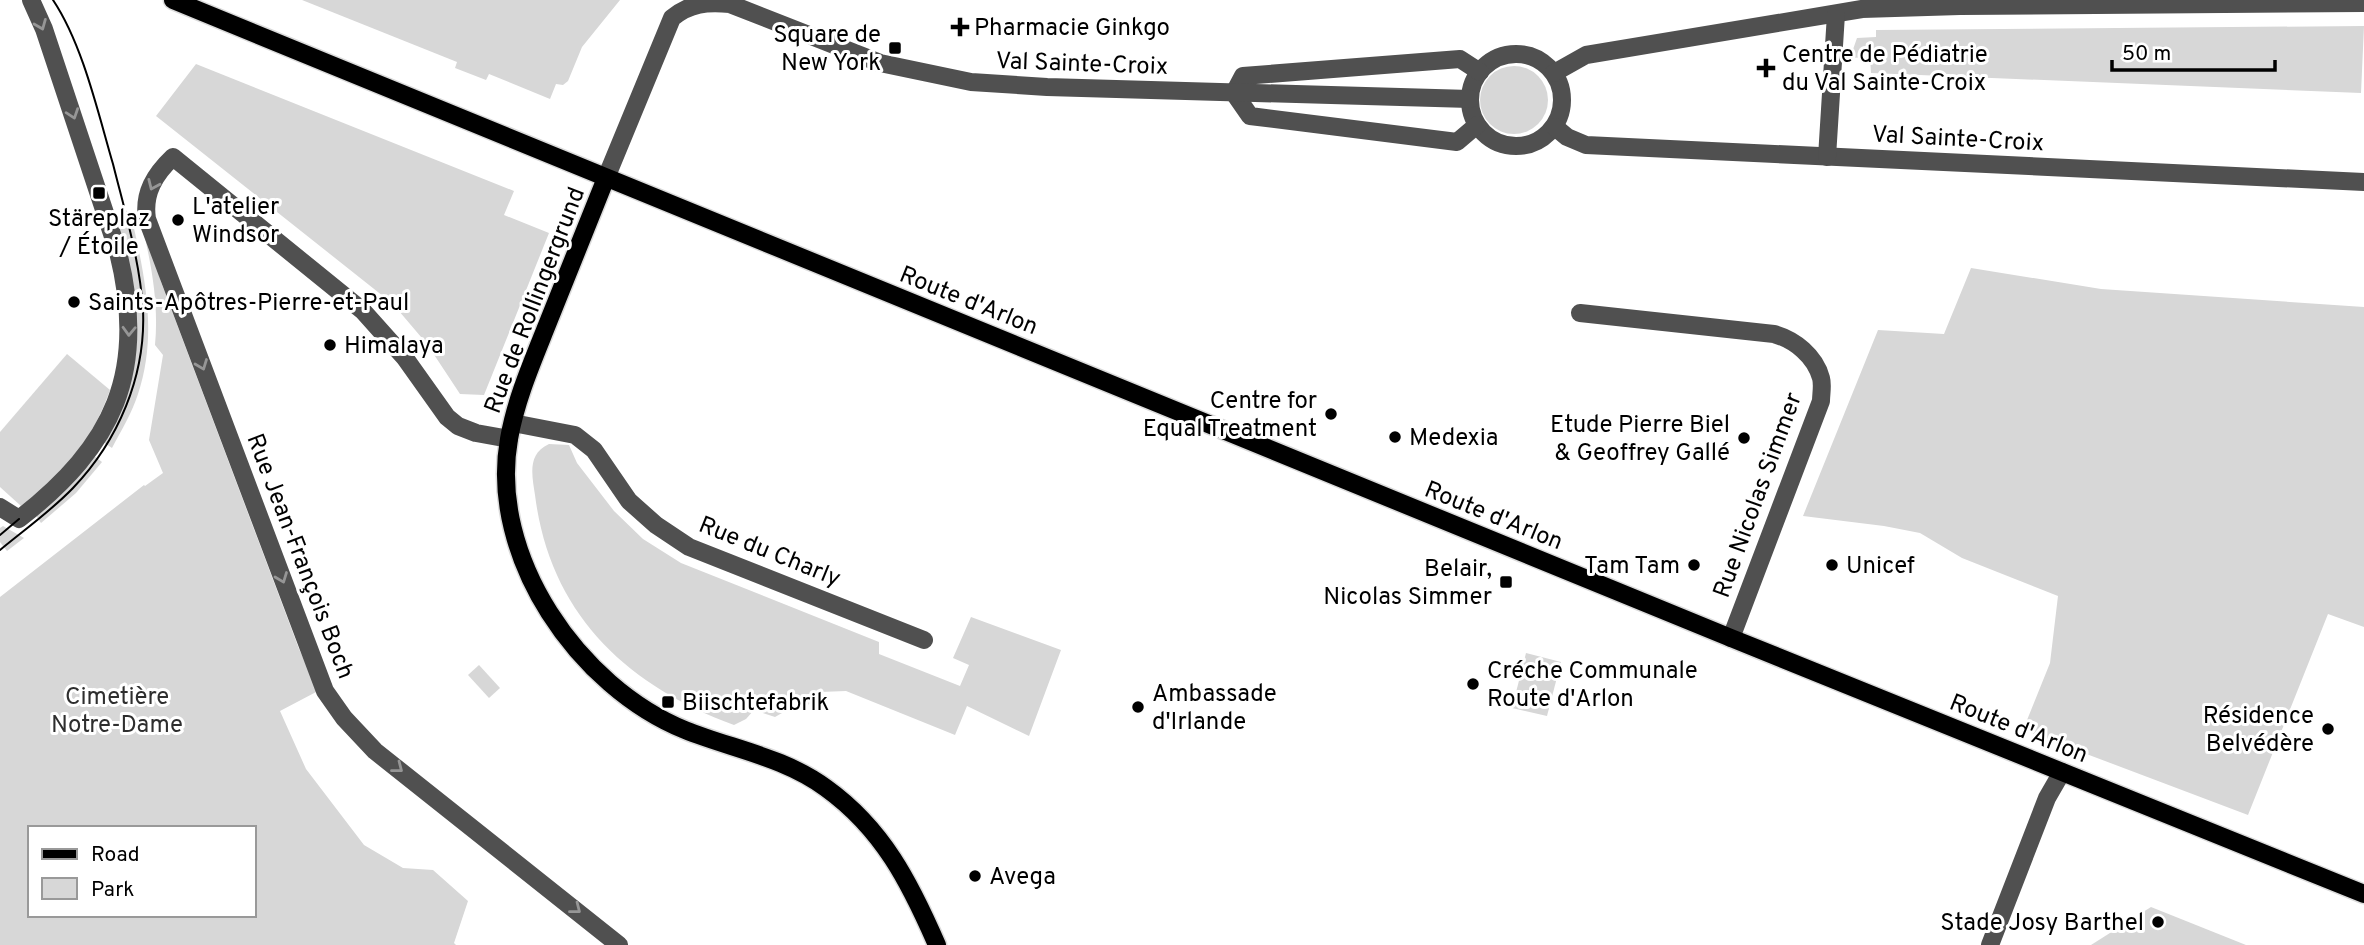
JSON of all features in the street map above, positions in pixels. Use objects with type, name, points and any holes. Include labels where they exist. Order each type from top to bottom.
[{"type":"main road","name":"Route d'Arlon","points":[[173,0],[1731,638],[2364,894]]},
{"type":"main road","name":"Rue de Rollingergrund","points":[[606,177],[527,376],[511,431],[506,487],[512,525],[522,558],[541,598],[563,634],[589,664],[620,692],[646,711],[684,730],[800,771],[850,807],[886,846],[911,886],[937,945]]},
{"type":"street","points":[[0,507],[19,519],[74,471],[100,435],[111,413],[125,372],[130,329],[127,286],[118,252],[44,29],[31,0]]},
{"type":"street","name":"Val Sainte-Croix","points":[[606,177],[672,18],[683,9],[700,3],[730,4],[880,63],[971,82],[1035,87],[1470,99]]},
{"type":"street","points":[[1554,73],[1586,55],[1836,14],[1863,5],[2364,3]]},
{"type":"street","points":[[1827,156],[1836,14]]},
{"type":"street","points":[[1509,55],[1526,55],[1542,61],[1554,73],[1563,100],[1561,114],[1555,127],[1541,140],[1525,146],[1506,146],[1489,138],[1477,125],[1470,99],[1472,85],[1480,72],[1493,60],[1509,55]]},
{"type":"street","points":[[1477,125],[1457,142],[1250,116],[1234,93],[1243,76],[1460,59],[1480,72]]},
{"type":"street","name":"Val Sainte-Croix","points":[[1555,127],[1567,137],[1586,145],[2364,181]]},
{"type":"street","name":"Rue de Rollingergrund","points":[[173,157],[363,311],[405,358],[447,417],[458,426],[475,433],[511,431]]},
{"type":"street","name":"Rue Jean-François Boch","points":[[173,157],[150,187],[145,207],[147,219],[325,691],[344,718],[375,751],[619,945]]},
{"type":"street","name":"Rue Nicolas Simmer","points":[[1580,313],[1774,334],[1788,338],[1803,349],[1816,365],[1821,380],[1821,401],[1731,638]]},
{"type":"street","name":"Rue du Charly","points":[[511,431],[575,435],[594,450],[629,500],[656,525],[689,547],[924,640]]},
{"type":"street","points":[[1990,945],[2048,799],[2062,772]]},
{"type":"green space","points":[[302,0],[620,0],[582,47],[568,81],[563,85],[556,84],[550,99],[489,74],[486,80],[455,68],[457,62]]},
{"type":"green space","points":[[2364,26],[2361,93],[1871,73],[1870,57],[1850,58],[1857,38],[1876,37],[1876,30]]},
{"type":"green space","points":[[196,64],[514,191],[504,215],[549,233],[484,395],[460,394],[427,344],[393,304],[156,116]]},
{"type":"green space","points":[[1514,66],[1527,69],[1538,76],[1545,87],[1548,100],[1545,113],[1538,124],[1527,131],[1514,134],[1501,131],[1490,124],[1483,113],[1480,100],[1483,87],[1490,76],[1501,69]]},
{"type":"green space","name":"Cimetière Notre-Dame","points":[[141,221],[147,230],[161,282],[299,649],[318,691],[280,711],[306,769],[364,845],[403,868],[433,870],[468,901],[454,943],[456,945],[0,945],[0,597],[163,473],[149,440],[163,355],[155,345],[155,298]]},
{"type":"green space","points":[[133,224],[148,309],[147,351],[136,401],[112,448],[103,442],[136,329],[133,286],[117,228]]},
{"type":"green space","points":[[1971,268],[2101,289],[2364,307],[2364,627],[2328,614],[2248,815],[2023,730],[2050,663],[2058,596],[1962,558],[1920,533],[1803,516],[1878,330],[1944,334]]},
{"type":"green space","points":[[67,354],[110,390],[95,424],[75,455],[50,483],[21,506],[0,487],[0,432]]},
{"type":"green space","points":[[549,444],[569,445],[577,463],[614,511],[643,539],[681,563],[879,642],[879,654],[960,686],[969,665],[953,658],[971,617],[1061,650],[1029,736],[967,706],[955,735],[846,691],[820,692],[808,705],[789,709],[775,717],[754,710],[746,719],[734,725],[695,709],[659,689],[628,666],[600,640],[576,610],[557,576],[543,537],[532,473],[537,453]]},
{"type":"green space","points":[[94,456],[102,462],[76,493],[41,523],[35,514]]},
{"type":"green space","points":[[3,526],[24,538],[7,551],[0,542],[0,528]]},
{"type":"green space","points":[[1526,653],[1561,662],[1547,716],[1512,708]]},
{"type":"green space","points":[[479,665],[500,688],[489,698],[468,675]]},
{"type":"green space","name":"Stade Josy Barthel","points":[[2151,907],[2246,945],[2091,945]]},
{"type":"tram line","points":[[0,550],[65,496],[103,450],[126,406],[140,359],[143,335],[139,273],[113,164],[81,58],[53,0]]},
{"type":"tram line","points":[[0,535],[19,519]]},
{"type":"place","name":"Pharmacie Ginkgo","points":[[960,27]]},
{"type":"place","name":"Square de New York","points":[[895,48]]},
{"type":"place","name":"Centre de Pédiatrie du Val Sainte-Croix","points":[[1766,68]]},
{"type":"place","name":"Stäreplaz / Étoile","points":[[99,193]]},
{"type":"place","name":"L'atelier Windsor","points":[[178,220]]},
{"type":"place","name":"Saints-Apôtres-Pierre-et-Paul","points":[[74,302]]},
{"type":"place","name":"Himalaya","points":[[330,345]]},
{"type":"place","name":"Centre for Equal Treatment","points":[[1331,414]]},
{"type":"place","name":"Medexia","points":[[1395,437]]},
{"type":"place","name":"Etude Pierre Biel & Geoffrey Gallé","points":[[1744,438]]},
{"type":"place","name":"Tam Tam","points":[[1694,565]]},
{"type":"place","name":"Unicef","points":[[1832,565]]},
{"type":"place","name":"Belair, Nicolas Simmer","points":[[1506,582]]},
{"type":"place","name":"Créche Communale Route d'Arlon","points":[[1473,684]]},
{"type":"place","name":"Biischtefabrik","points":[[668,702]]},
{"type":"place","name":"Ambassade d'Irlande","points":[[1138,707]]},
{"type":"place","name":"Résidence Belvédère","points":[[2328,729]]},
{"type":"place","name":"Avega","points":[[975,876]]},
{"type":"place","name":"Stade Josy Barthel","points":[[2158,922]]}]
